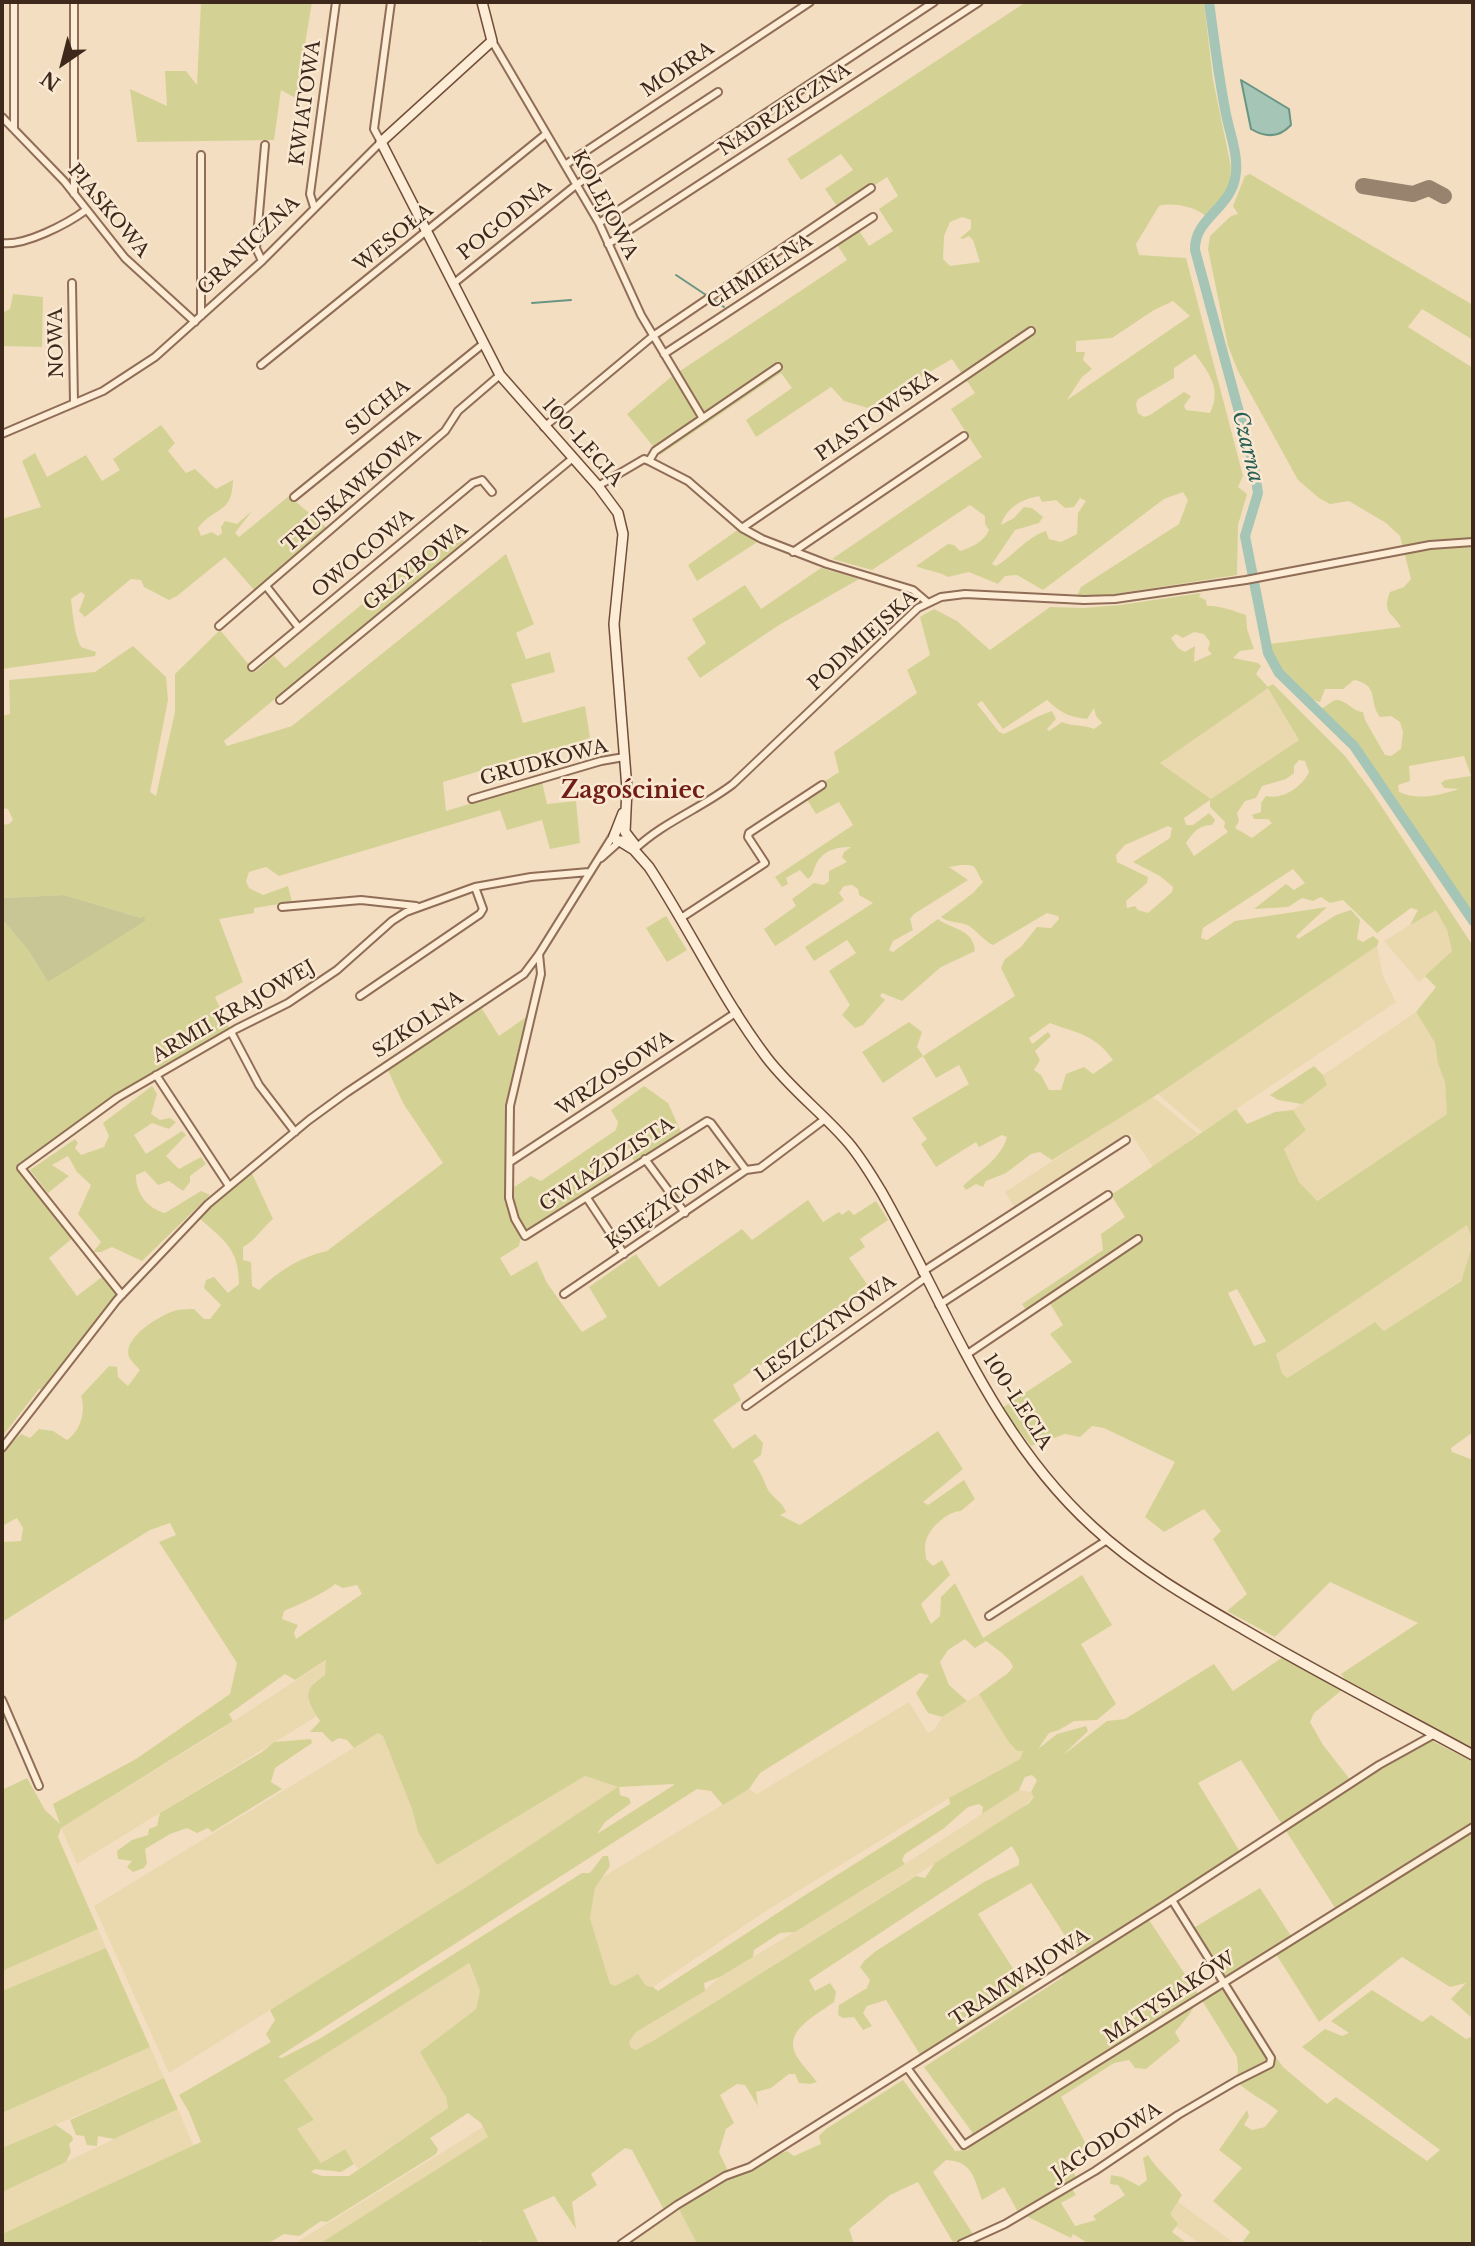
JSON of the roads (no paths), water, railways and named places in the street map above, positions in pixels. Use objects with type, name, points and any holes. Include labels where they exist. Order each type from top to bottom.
[{"type":"street","points":[[14,2],[14,130]]},
{"type":"street","points":[[74,2],[74,194]]},
{"type":"street","name":"KWIATOWA","points":[[314,207],[310,194],[336,2]]},
{"type":"street","points":[[381,142],[373,129],[391,2]]},
{"type":"street","name":"MOKRA","points":[[565,165],[810,2]]},
{"type":"street","points":[[599,223],[934,2]]},
{"type":"street","name":"NADRZECZNA","points":[[608,244],[979,2]]},
{"type":"street","name":"KOLEJOWA","points":[[483,3],[492,41],[599,223],[626,286],[702,417]]},
{"type":"street","name":"GRANICZNA","points":[[2,435],[114,384],[155,357],[262,261],[381,142],[492,41]]},
{"type":"street","name":"POGODNA","points":[[453,284],[576,185],[718,92]]},
{"type":"street","name":"PIASKOWA","points":[[2,117],[74,194],[125,258],[195,322]]},
{"type":"street","name":"WESOŁA","points":[[261,365],[546,134]]},
{"type":"street","name":"100-LECIA","points":[[381,142],[500,375],[614,505],[622,523],[614,624],[627,801],[620,836],[636,848],[649,867],[774,1068],[845,1140],[869,1172],[988,1397],[1071,1506],[1107,1540],[1162,1580],[1217,1614],[1473,1755]]},
{"type":"street","points":[[262,261],[256,248],[265,145]]},
{"type":"street","points":[[201,155],[201,316]]},
{"type":"street","points":[[544,426],[653,336],[871,188]]},
{"type":"street","points":[[2,243],[24,241],[67,222],[86,210]]},
{"type":"street","name":"CHMIELNA","points":[[664,354],[873,217]]},
{"type":"street","name":"NOWA","points":[[72,283],[74,403]]},
{"type":"street","name":"PIASTOWSKA","points":[[742,528],[1031,331]]},
{"type":"street","name":"SUCHA","points":[[294,497],[483,344]]},
{"type":"street","points":[[649,461],[655,451],[778,367]]},
{"type":"street","name":"TRUSKAWKOWA","points":[[219,626],[445,431],[458,411],[500,375]]},
{"type":"street","points":[[793,552],[964,436]]},
{"type":"street","name":"GRZYBOWA","points":[[280,699],[573,458]]},
{"type":"street","points":[[598,486],[644,459],[688,481],[742,528],[793,552],[913,590],[926,602]]},
{"type":"street","name":"OWOCOWA","points":[[252,667],[473,483],[482,480],[492,492]]},
{"type":"street","name":"PODMIEJSKA","points":[[636,848],[652,834],[703,805],[733,784],[926,602],[965,594],[1115,599],[1247,580],[1430,545],[1473,542]]},
{"type":"street","points":[[266,586],[299,628]]},
{"type":"street","name":"GRUDKOWA","points":[[472,799],[601,761],[624,757]]},
{"type":"street","points":[[681,918],[765,863],[748,837],[749,833],[822,786]]},
{"type":"street","name":"SZKOLNA","points":[[2,1448],[122,1295],[208,1204],[346,1093],[524,974],[589,872],[620,836]]},
{"type":"street","name":"ARMII KRAJOWEJ","points":[[122,1295],[21,1168],[117,1098],[231,1032],[288,1003],[327,977],[392,921],[418,906],[475,887],[531,877],[589,872]]},
{"type":"street","points":[[360,996],[481,914],[483,909],[475,887]]},
{"type":"street","points":[[282,907],[361,900],[418,906]]},
{"type":"street","points":[[510,1163],[510,1106],[541,974],[539,954]]},
{"type":"street","name":"WRZOSOWA","points":[[510,1163],[737,1012]]},
{"type":"street","points":[[231,1032],[259,1085],[295,1132]]},
{"type":"street","points":[[156,1075],[229,1186]]},
{"type":"street","name":"KSIĘŻYCOWA","points":[[564,1294],[746,1170],[760,1168],[825,1119]]},
{"type":"street","name":"GWIAŹDZISTA","points":[[510,1163],[509,1198],[515,1219],[525,1236],[707,1121],[746,1170]]},
{"type":"street","name":"LESZCZYNOWA","points":[[746,1406],[924,1275],[1126,1140]]},
{"type":"street","points":[[645,1159],[685,1213]]},
{"type":"street","points":[[939,1306],[1108,1195]]},
{"type":"street","points":[[587,1198],[624,1254]]},
{"type":"street","points":[[966,1355],[1138,1239]]},
{"type":"street","points":[[989,1616],[1107,1540]]},
{"type":"street","points":[[2,1700],[39,1786]]},
{"type":"street","name":"TRAMWAJOWA","points":[[621,2244],[725,2176],[750,2168],[1379,1765],[1435,1734]]},
{"type":"street","name":"MATYSIAKÓW","points":[[908,2069],[964,2145],[1473,1828]]},
{"type":"street","points":[[1172,1900],[1223,1983]]},
{"type":"street","name":"JAGODOWA","points":[[961,2244],[1005,2224],[1095,2171],[1189,2108],[1270,2064],[1271,2059],[1223,1983]]},
{"type":"waterway","name":"Czarna","points":[[1209,2],[1226,116],[1236,156],[1236,172],[1228,195],[1201,229],[1195,250],[1254,467],[1258,493],[1245,536],[1268,653],[1279,673],[1354,746],[1473,921]]},
{"type":"waterway","points":[[676,275],[724,307]]},
{"type":"waterway","points":[[532,303],[571,300]]},
{"type":"district","name":"Zagościniec","points":[[633,792]]}]
